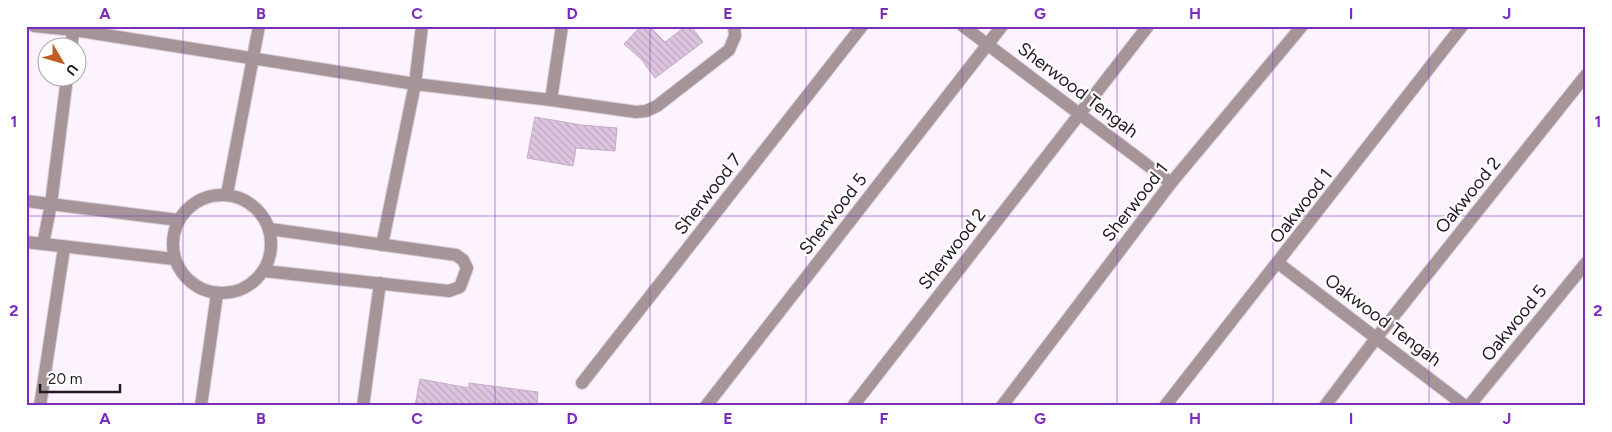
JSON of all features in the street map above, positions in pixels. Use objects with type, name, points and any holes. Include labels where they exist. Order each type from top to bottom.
[{"type":"street","points":[[34,26],[74,28],[254,60],[414,84],[636,112],[646,111],[657,106],[729,50],[735,36],[734,26]]},
{"type":"street","points":[[228,194],[259,26]]},
{"type":"street","points":[[382,245],[414,84],[422,26]]},
{"type":"street","points":[[551,100],[562,26]]},
{"type":"street","name":"Sherwood 7","points":[[582,383],[862,26]]},
{"type":"street","name":"Sherwood Tengah","points":[[963,26],[1171,182]]},
{"type":"street","name":"Sherwood 5","points":[[706,406],[1002,26]]},
{"type":"street","name":"Sherwood 2","points":[[852,406],[1148,26]]},
{"type":"street","name":"Sherwood 1","points":[[1002,406],[1171,182],[1302,26]]},
{"type":"street","name":"Oakwood 1","points":[[1165,406],[1462,26]]},
{"type":"street","name":"Oakwood 2","points":[[1325,406],[1377,337],[1586,75]]},
{"type":"street","points":[[44,244],[66,88]]},
{"type":"street","points":[[228,194],[246,200],[260,212],[270,229],[271,250],[264,271],[251,284],[235,292],[217,294],[198,288],[184,276],[174,259],[172,239],[178,220],[191,205],[208,196],[228,194]]},
{"type":"street","points":[[26,201],[178,220]]},
{"type":"street","points":[[264,271],[455,290],[460,287],[465,278],[467,268],[456,255],[270,229]]},
{"type":"street","points":[[26,242],[64,248],[174,259]]},
{"type":"street","points":[[40,406],[64,248]]},
{"type":"street","name":"Oakwood Tengah","points":[[1278,263],[1467,406]]},
{"type":"street","name":"Oakwood 5","points":[[1467,406],[1586,263]]},
{"type":"street","points":[[363,406],[380,283]]},
{"type":"street","points":[[201,406],[217,294]]},
{"type":"building","points":[[641,26],[649,26],[665,42],[686,26],[691,26],[703,42],[655,78],[641,59],[624,44]]},
{"type":"building","points":[[535,117],[581,125],[617,128],[615,151],[576,148],[573,166],[527,158]]},
{"type":"building","points":[[420,379],[469,388],[469,383],[538,392],[537,406],[415,406]]}]
